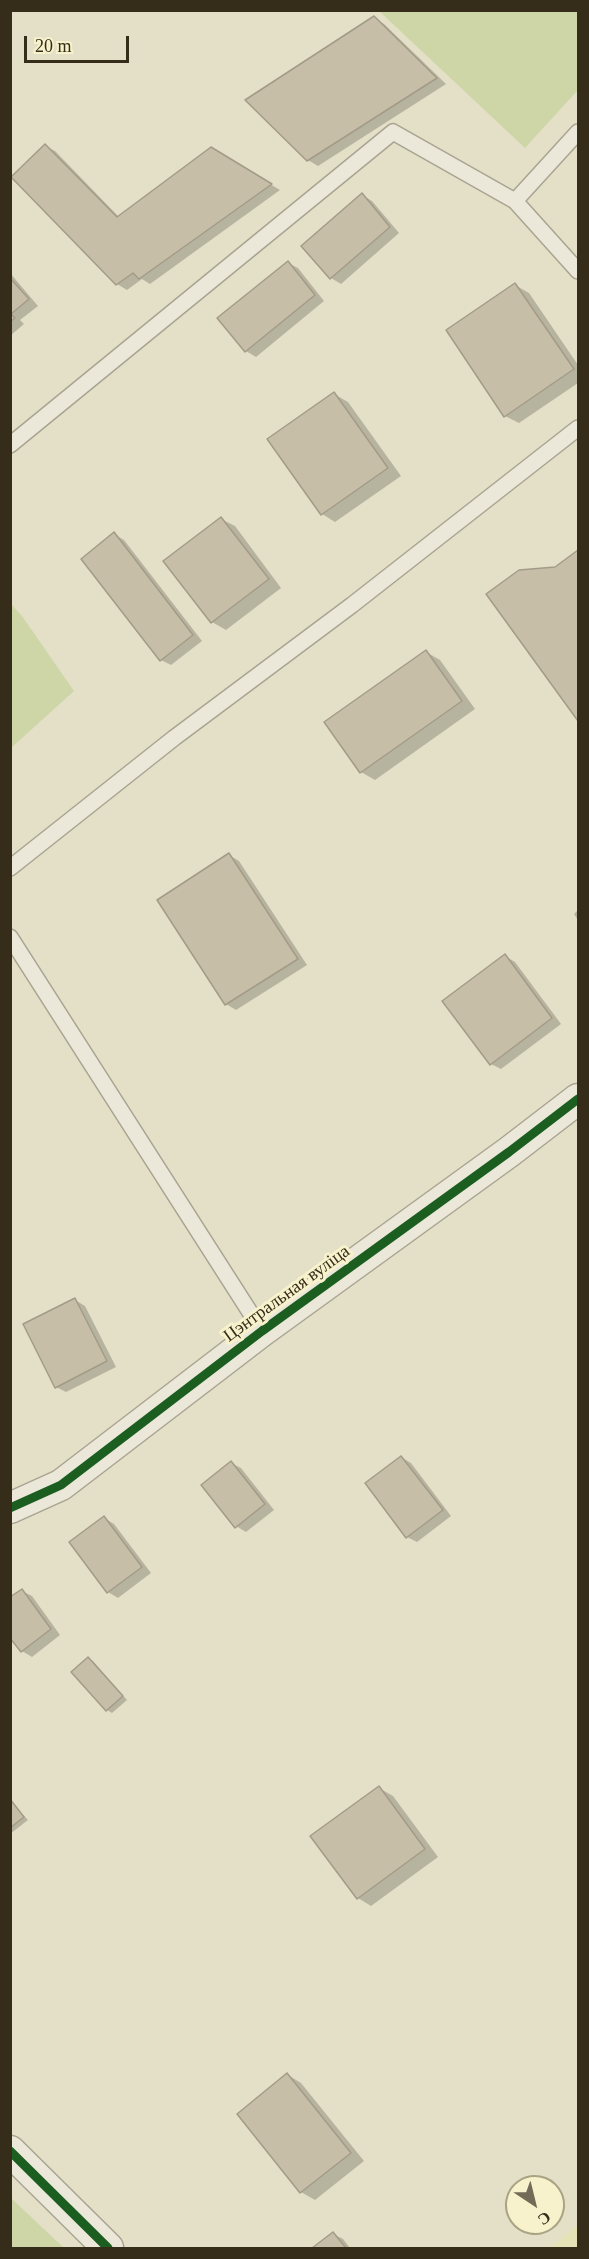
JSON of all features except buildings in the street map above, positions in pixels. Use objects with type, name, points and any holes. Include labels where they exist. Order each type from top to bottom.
[{"type":"street","name":"Цэнтральная вуліца","points":[[10,1508],[61,1485],[262,1331],[579,1099]]},
{"type":"street","points":[[10,2151],[108,2248]]},
{"type":"lane","points":[[10,445],[393,132],[515,201],[579,271]]},
{"type":"lane","points":[[515,201],[579,132]]},
{"type":"lane","points":[[10,868],[174,738],[579,428]]},
{"type":"lane","points":[[10,937],[262,1331]]},
{"type":"shaded area","points":[[578,2225],[578,2248],[550,2248]]},
{"type":"green space","points":[[379,11],[578,11],[578,90],[525,148]]},
{"type":"green space","points":[[11,604],[22,616],[74,691],[11,748]]},
{"type":"green space","points":[[11,2198],[64,2248],[11,2248]]},
{"type":"cycle path","points":[[10,1508],[61,1485],[262,1331],[509,1152],[578,1099]]},
{"type":"cycle path","points":[[10,2151],[108,2248]]}]
